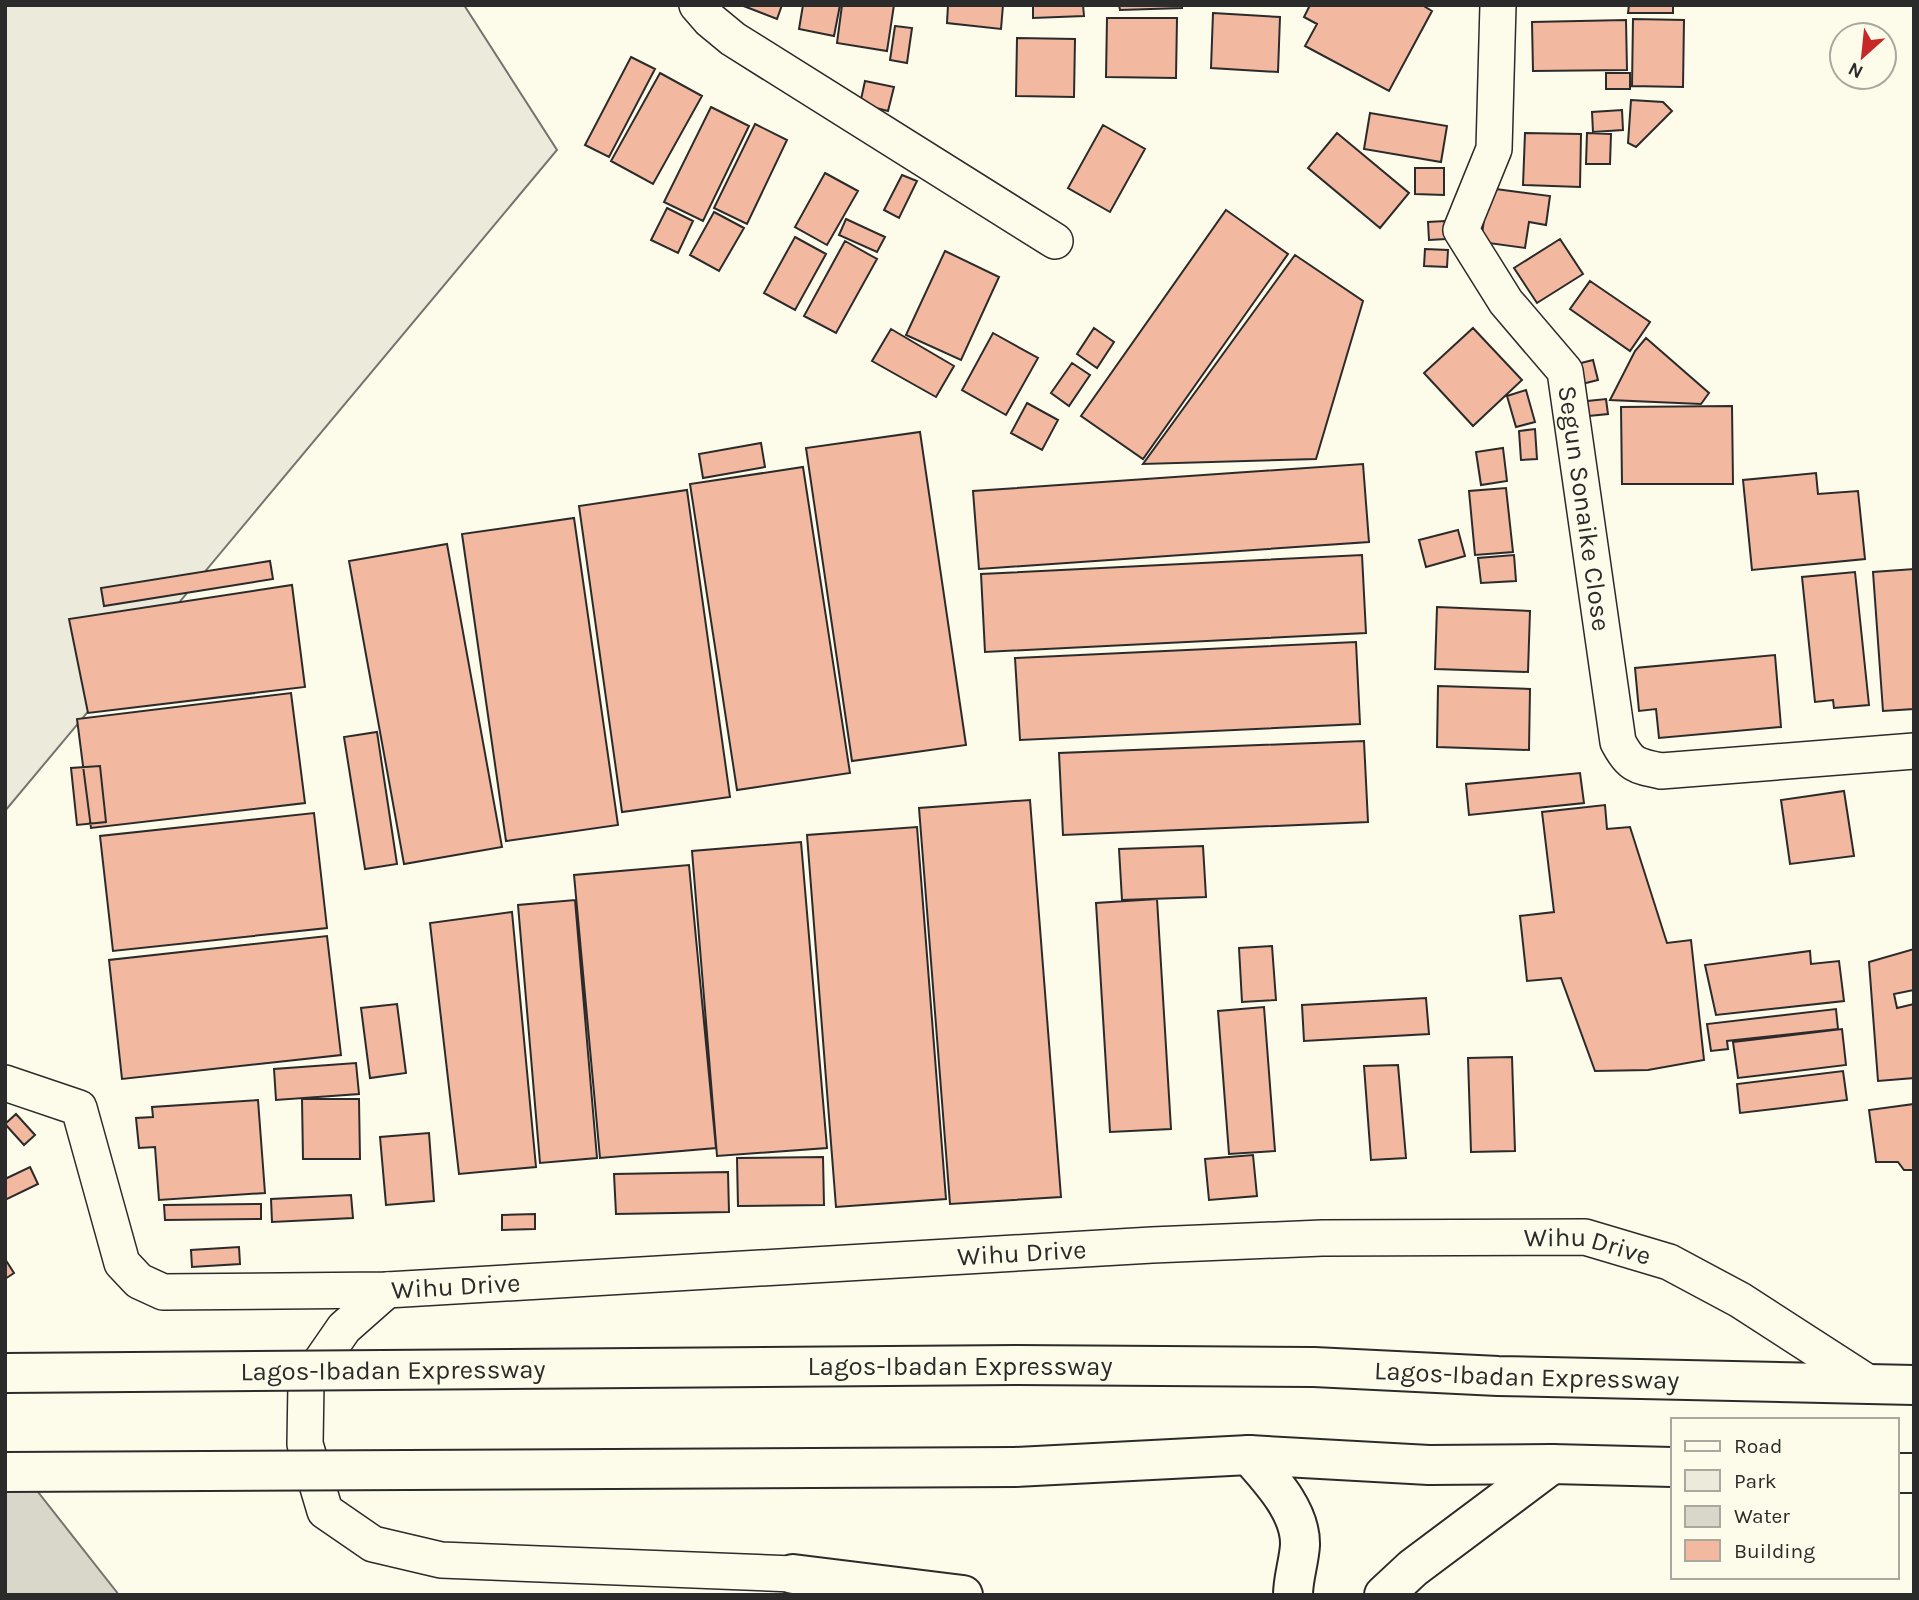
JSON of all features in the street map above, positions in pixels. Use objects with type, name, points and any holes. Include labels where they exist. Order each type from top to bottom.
[{"type":"main road","name":"Lagos-Ibadan Expressway","points":[[5,1373],[1016,1365],[1314,1367],[1498,1377],[1914,1385]]},
{"type":"main road","points":[[1249,1455],[1271,1480],[1293,1515],[1300,1544],[1293,1595]]},
{"type":"main road","points":[[5,1472],[1014,1467],[1249,1455],[1429,1465],[1671,1467]]},
{"type":"main road","points":[[1384,1595],[1413,1568],[1552,1464]]},
{"type":"main road","points":[[793,1574],[925,1593],[963,1595]]},
{"type":"street","points":[[697,5],[733,39],[1055,240]]},
{"type":"street","name":"Segun Sonaike Close","points":[[1498,5],[1494,149],[1461,229],[1506,302],[1566,371],[1618,742],[1627,758],[1642,767],[1661,771],[1914,751]]},
{"type":"street","name":"Wihu Drive","points":[[5,1083],[79,1108],[122,1263],[139,1281],[163,1292],[387,1290],[1152,1245],[1322,1238],[1585,1237],[1670,1262],[1741,1300],[1870,1384]]},
{"type":"street","points":[[387,1290],[344,1328],[306,1383],[305,1444],[325,1511],[373,1544],[441,1560],[793,1574]]},
{"type":"green space","points":[[5,5],[464,5],[557,150],[5,811]]},
{"type":"water","points":[[5,1450],[119,1595],[5,1595]]},
{"type":"building","points":[[741,5],[782,5],[777,19]]},
{"type":"building","points":[[803,5],[840,5],[834,36],[799,29]]},
{"type":"building","points":[[842,5],[894,5],[887,51],[837,43]]},
{"type":"building","points":[[948,5],[1003,5],[1001,29],[947,23]]},
{"type":"building","points":[[1033,5],[1083,5],[1084,16],[1033,18]]},
{"type":"building","points":[[1119,5],[1182,5],[1182,8],[1120,10]]},
{"type":"building","points":[[1310,5],[1422,5],[1432,11],[1389,91],[1305,46],[1317,24],[1304,17]]},
{"type":"building","points":[[1629,5],[1673,5],[1673,13],[1628,13]]},
{"type":"building","points":[[1213,13],[1280,17],[1278,72],[1211,68]]},
{"type":"building","points":[[1107,18],[1177,18],[1176,78],[1106,77]]},
{"type":"building","points":[[1633,19],[1684,20],[1683,87],[1632,86]]},
{"type":"building","points":[[1626,20],[1627,70],[1533,71],[1532,22]]},
{"type":"building","points":[[895,26],[912,28],[907,63],[890,60]]},
{"type":"building","points":[[1017,38],[1075,39],[1074,97],[1016,96]]},
{"type":"building","points":[[631,57],[655,69],[609,157],[585,145]]},
{"type":"building","points":[[660,73],[702,96],[653,184],[611,161]]},
{"type":"building","points":[[1606,73],[1630,73],[1630,89],[1606,89]]},
{"type":"building","points":[[865,81],[894,87],[888,111],[860,104]]},
{"type":"building","points":[[1631,100],[1663,102],[1672,111],[1636,147],[1628,143]]},
{"type":"building","points":[[711,107],[749,126],[703,221],[664,202]]},
{"type":"building","points":[[1622,110],[1623,130],[1593,132],[1592,112]]},
{"type":"building","points":[[1370,113],[1447,126],[1441,162],[1364,149]]},
{"type":"building","points":[[755,124],[787,140],[747,224],[714,208]]},
{"type":"building","points":[[1103,125],[1145,149],[1110,212],[1068,188]]},
{"type":"building","points":[[1337,133],[1409,193],[1380,228],[1308,168]]},
{"type":"building","points":[[1525,133],[1581,134],[1580,187],[1523,185]]},
{"type":"building","points":[[1587,133],[1611,134],[1610,164],[1586,164]]},
{"type":"building","points":[[1415,168],[1444,168],[1444,195],[1415,194]]},
{"type":"building","points":[[825,173],[858,191],[827,245],[795,227]]},
{"type":"building","points":[[902,175],[917,181],[899,218],[884,210]]},
{"type":"building","points":[[1488,188],[1550,196],[1546,225],[1529,222],[1525,248],[1481,242]]},
{"type":"building","points":[[667,208],[693,221],[678,253],[651,240]]},
{"type":"building","points":[[1226,210],[1288,254],[1143,459],[1081,416]]},
{"type":"building","points":[[714,212],[744,228],[719,271],[690,255]]},
{"type":"building","points":[[846,219],[885,237],[877,252],[839,235]]},
{"type":"building","points":[[1445,221],[1446,239],[1429,240],[1428,222]]},
{"type":"building","points":[[795,237],[826,254],[795,310],[764,293]]},
{"type":"building","points":[[1560,239],[1583,274],[1537,303],[1514,268]]},
{"type":"building","points":[[845,241],[877,259],[836,333],[804,316]]},
{"type":"building","points":[[1425,249],[1448,250],[1447,267],[1424,266]]},
{"type":"building","points":[[945,251],[999,277],[961,360],[906,335]]},
{"type":"building","points":[[1295,255],[1363,301],[1316,459],[1143,464]]},
{"type":"building","points":[[1590,281],[1650,322],[1630,351],[1570,309]]},
{"type":"building","points":[[1094,328],[1114,342],[1097,368],[1077,354]]},
{"type":"building","points":[[1473,328],[1522,380],[1473,426],[1424,373]]},
{"type":"building","points":[[891,329],[954,366],[936,397],[872,361]]},
{"type":"building","points":[[993,333],[1038,358],[1006,415],[962,390]]},
{"type":"building","points":[[1646,338],[1709,393],[1701,404],[1610,400],[1635,351]]},
{"type":"building","points":[[1593,360],[1598,380],[1582,384],[1577,364]]},
{"type":"building","points":[[1072,363],[1090,375],[1069,406],[1051,393]]},
{"type":"building","points":[[1526,390],[1535,422],[1516,427],[1507,396]]},
{"type":"building","points":[[1606,399],[1608,414],[1579,417],[1578,402]]},
{"type":"building","points":[[1027,403],[1058,420],[1042,450],[1011,433]]},
{"type":"building","points":[[1732,406],[1733,484],[1622,484],[1621,407]]},
{"type":"building","points":[[1535,429],[1537,459],[1521,460],[1519,431]]},
{"type":"building","points":[[920,432],[966,745],[852,761],[806,448]]},
{"type":"building","points":[[761,443],[765,467],[703,478],[699,454]]},
{"type":"building","points":[[1503,448],[1507,481],[1481,485],[1476,452]]},
{"type":"building","points":[[1363,464],[1369,542],[979,569],[973,491]]},
{"type":"building","points":[[803,467],[850,773],[737,790],[690,484]]},
{"type":"building","points":[[1816,473],[1818,494],[1858,491],[1865,559],[1752,570],[1743,480]]},
{"type":"building","points":[[1506,488],[1513,552],[1475,555],[1469,491]]},
{"type":"building","points":[[687,490],[730,797],[622,812],[579,506]]},
{"type":"building","points":[[574,518],[618,825],[506,841],[462,534]]},
{"type":"building","points":[[1458,530],[1465,556],[1426,567],[1419,540]]},
{"type":"building","points":[[447,544],[502,847],[404,864],[349,561]]},
{"type":"building","points":[[1362,555],[1366,633],[985,652],[981,574]]},
{"type":"building","points":[[1514,555],[1516,581],[1481,583],[1478,558]]},
{"type":"building","points":[[270,561],[273,579],[104,606],[101,588]]},
{"type":"building","points":[[1914,569],[1914,709],[1883,711],[1873,572]]},
{"type":"building","points":[[1855,572],[1869,705],[1834,708],[1833,700],[1815,702],[1802,577]]},
{"type":"building","points":[[292,585],[305,687],[88,713],[69,619]]},
{"type":"building","points":[[1437,607],[1530,611],[1528,672],[1435,669]]},
{"type":"building","points":[[1356,642],[1360,724],[1020,740],[1015,658]]},
{"type":"building","points":[[1775,655],[1781,727],[1659,738],[1656,709],[1639,711],[1635,668]]},
{"type":"building","points":[[1438,686],[1530,689],[1529,750],[1437,747]]},
{"type":"building","points":[[291,693],[305,803],[91,828],[77,719]]},
{"type":"building","points":[[377,732],[397,864],[365,869],[344,737]]},
{"type":"building","points":[[1364,741],[1368,822],[1063,835],[1059,753]]},
{"type":"building","points":[[100,766],[106,822],[77,825],[71,768]]},
{"type":"building","points":[[1580,773],[1584,803],[1469,815],[1466,784]]},
{"type":"building","points":[[1844,791],[1854,856],[1790,864],[1781,800]]},
{"type":"building","points":[[1030,800],[1061,1197],[950,1204],[919,808]]},
{"type":"building","points":[[1605,805],[1607,829],[1630,827],[1667,943],[1691,940],[1704,1060],[1648,1070],[1595,1071],[1561,978],[1527,981],[1520,916],[1554,912],[1542,812]]},
{"type":"building","points":[[314,813],[327,928],[113,951],[100,836]]},
{"type":"building","points":[[917,827],[946,1199],[836,1207],[807,835]]},
{"type":"building","points":[[801,842],[827,1148],[717,1156],[692,851]]},
{"type":"building","points":[[1203,846],[1206,897],[1122,900],[1119,849]]},
{"type":"building","points":[[689,865],[716,1148],[600,1158],[574,875]]},
{"type":"building","points":[[1157,899],[1171,1129],[1110,1132],[1096,903]]},
{"type":"building","points":[[575,900],[597,1158],[540,1163],[518,905]]},
{"type":"building","points":[[512,912],[536,1167],[459,1174],[430,923]]},
{"type":"building","points":[[327,936],[341,1055],[122,1079],[109,960]]},
{"type":"building","points":[[1272,946],[1276,1000],[1242,1002],[1239,948]]},
{"type":"building","points":[[1914,949],[1914,990],[1894,994],[1897,1008],[1914,1004],[1914,1078],[1878,1081],[1869,962]]},
{"type":"building","points":[[1810,951],[1811,964],[1839,961],[1844,1001],[1716,1015],[1705,965]]},
{"type":"building","points":[[1426,998],[1429,1034],[1304,1041],[1302,1005]]},
{"type":"building","points":[[397,1004],[406,1073],[370,1078],[361,1008]]},
{"type":"building","points":[[1264,1007],[1275,1151],[1229,1154],[1218,1011]]},
{"type":"building","points":[[1836,1009],[1838,1029],[1727,1041],[1728,1049],[1711,1051],[1707,1024]]},
{"type":"building","points":[[1842,1029],[1846,1065],[1738,1078],[1733,1042]]},
{"type":"building","points":[[1512,1057],[1515,1151],[1471,1152],[1468,1058]]},
{"type":"building","points":[[356,1063],[359,1094],[276,1100],[274,1069]]},
{"type":"building","points":[[1398,1065],[1406,1158],[1371,1160],[1364,1066]]},
{"type":"building","points":[[1843,1071],[1847,1100],[1740,1113],[1737,1084]]},
{"type":"building","points":[[302,1099],[359,1099],[360,1159],[303,1159]]},
{"type":"building","points":[[258,1100],[265,1193],[159,1200],[155,1147],[139,1148],[136,1118],[153,1117],[152,1107]]},
{"type":"building","points":[[1914,1104],[1914,1170],[1904,1170],[1898,1162],[1876,1162],[1869,1110]]},
{"type":"building","points":[[16,1114],[35,1135],[24,1145],[5,1124]]},
{"type":"building","points":[[429,1133],[434,1201],[386,1205],[380,1137]]},
{"type":"building","points":[[1253,1155],[1257,1196],[1209,1200],[1205,1159]]},
{"type":"building","points":[[823,1157],[824,1205],[738,1206],[737,1158]]},
{"type":"building","points":[[30,1167],[38,1184],[5,1200],[5,1179]]},
{"type":"building","points":[[728,1172],[729,1212],[616,1214],[614,1174]]},
{"type":"building","points":[[351,1195],[353,1218],[272,1222],[271,1199]]},
{"type":"building","points":[[261,1204],[261,1219],[165,1220],[164,1205]]},
{"type":"building","points":[[535,1214],[535,1229],[502,1230],[502,1215]]},
{"type":"building","points":[[239,1247],[240,1264],[192,1267],[191,1250]]},
{"type":"building","points":[[7,1262],[14,1273],[5,1279],[5,1264]]}]
